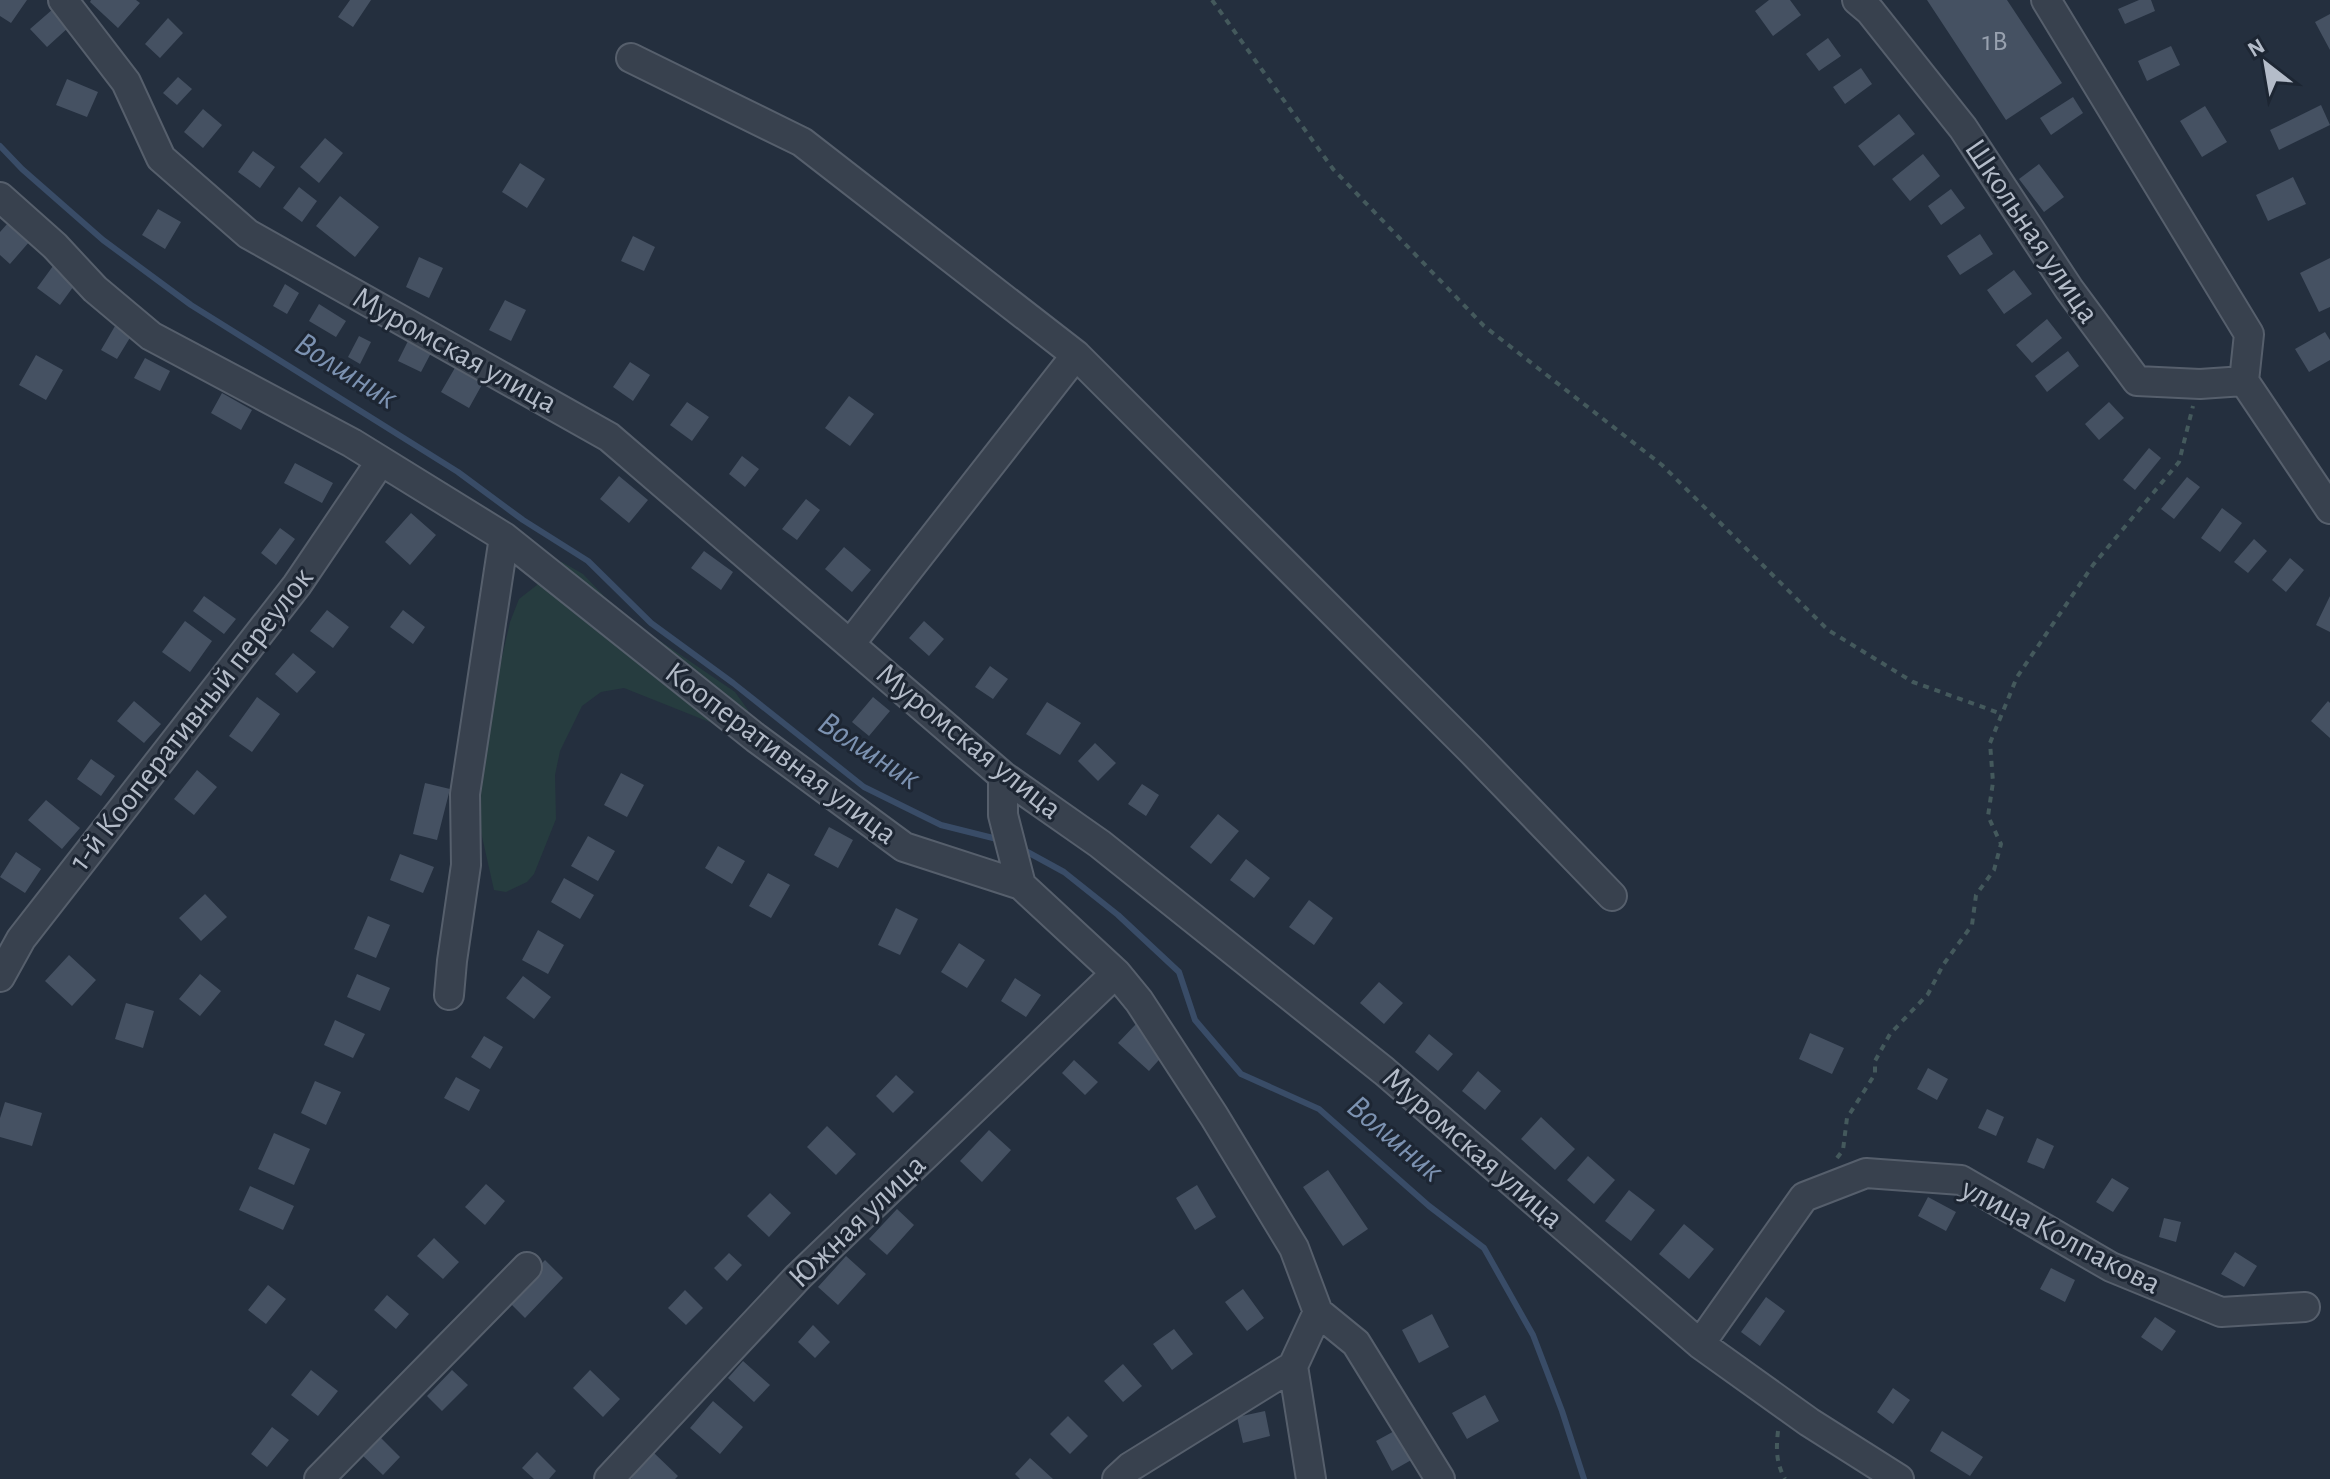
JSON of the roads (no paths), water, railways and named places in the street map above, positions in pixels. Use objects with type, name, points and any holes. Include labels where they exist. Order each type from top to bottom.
[{"type":"street","name":"Муромская улица","points":[[63,0],[126,82],[161,158],[248,234],[609,437],[1003,776],[1100,844],[1384,1071],[1700,1344],[1785,1406],[1899,1479]]},
{"type":"street","name":"Школьная улица","points":[[1857,0],[1870,11],[1963,128],[2069,289],[2137,381],[2200,384],[2244,381]]},
{"type":"street","points":[[2046,0],[2249,334],[2244,381],[2330,509]]},
{"type":"street","points":[[631,58],[802,142],[1076,355],[1420,698],[1612,896]]},
{"type":"street","name":"Кооперативная улица","points":[[0,197],[55,246],[95,289],[151,336],[381,461],[504,537],[756,738],[904,847],[1021,885],[1116,973],[1139,1001],[1214,1116],[1294,1248],[1318,1312]]},
{"type":"street","points":[[850,644],[1076,355]]},
{"type":"street","name":"1-й Кооперативный переулок","points":[[0,977],[21,939],[297,585],[381,461]]},
{"type":"street","points":[[449,995],[466,865],[465,794],[504,537]]},
{"type":"street","points":[[1003,776],[1003,815],[1021,885]]},
{"type":"street","name":"Южная улица","points":[[609,1479],[798,1277],[1116,973]]},
{"type":"street","name":"улица Колпакова","points":[[1700,1344],[1804,1197],[1866,1173],[1961,1180],[2111,1267],[2221,1312],[2305,1307]]},
{"type":"street","points":[[319,1479],[527,1267]]},
{"type":"street","points":[[1117,1479],[1130,1467],[1293,1366],[1318,1312],[1356,1343],[1440,1479]]},
{"type":"street","points":[[1293,1366],[1311,1479]]},
{"type":"waterway","name":"Волшник","points":[[0,146],[103,240],[191,305],[458,472],[523,520],[588,561],[651,623],[733,683],[864,787],[941,825],[1001,840]]},
{"type":"waterway","name":"Волшник","points":[[1022,849],[1064,872],[1118,915],[1179,972],[1195,1020],[1241,1074],[1319,1109],[1429,1206],[1484,1248],[1533,1335],[1584,1479]]}]
